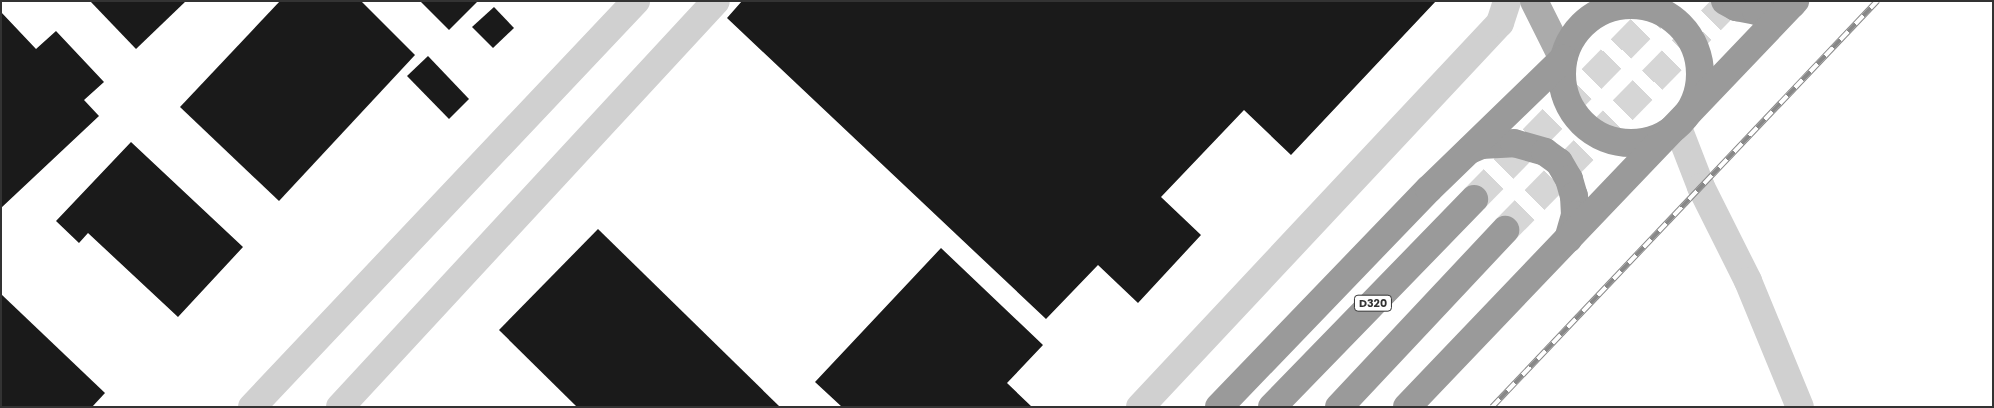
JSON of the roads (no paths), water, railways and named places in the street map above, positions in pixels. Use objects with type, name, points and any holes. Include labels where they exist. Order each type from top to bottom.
[{"type":"highway","points":[[1725,1],[1736,7],[1756,11],[1793,3]]},
{"type":"highway","points":[[1626,3],[1647,7],[1667,16],[1683,29],[1694,47],[1700,68],[1698,89],[1690,109],[1677,125],[1659,137],[1638,143],[1616,142],[1596,134],[1579,120],[1567,102],[1562,81],[1563,59],[1571,38],[1586,22],[1605,10],[1626,3]]},
{"type":"highway","points":[[1407,407],[1793,3]]},
{"type":"highway","points":[[1219,407],[1429,189],[1563,59]]},
{"type":"highway","points":[[1470,150],[1481,145],[1514,143],[1545,152],[1559,162],[1569,179],[1574,196],[1575,215],[1568,239]]},
{"type":"highway","name":"D320","points":[[1272,407],[1474,199]]},
{"type":"highway","points":[[1338,407],[1506,230]]},
{"type":"main road","points":[[1534,1],[1563,59]]},
{"type":"street","points":[[252,407],[636,1]]},
{"type":"street","points":[[340,407],[716,1]]},
{"type":"street","points":[[1140,407],[1500,23],[1507,1]]},
{"type":"street","points":[[1677,125],[1701,187],[1748,281],[1800,407]]},
{"type":"tunnel","points":[[1474,199],[1668,1]]},
{"type":"tunnel","points":[[1505,230],[1730,1]]},
{"type":"railway","points":[[1492,407],[1877,1]]}]
